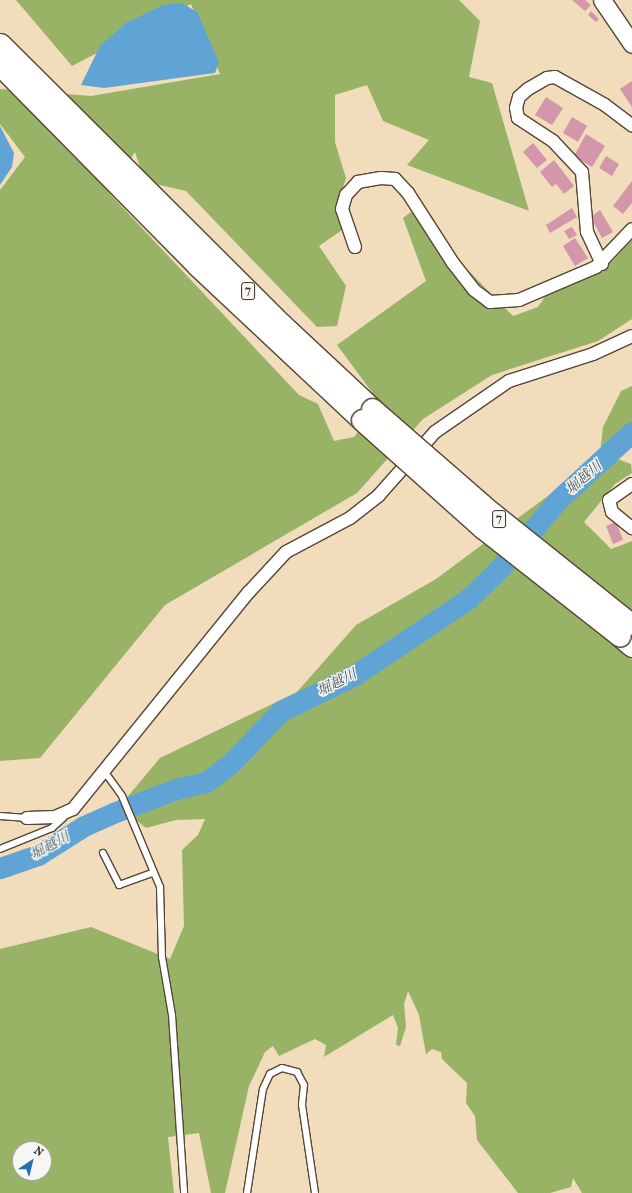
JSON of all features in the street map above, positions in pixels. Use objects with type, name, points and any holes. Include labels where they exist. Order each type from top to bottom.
[{"type":"highway","name":"7","points":[[0,33],[6,53],[55,124]]},
{"type":"highway","name":"7","points":[[6,53],[38,82],[121,177],[367,415],[493,514],[629,633]]},
{"type":"highway","name":"7","points":[[0,74],[55,124],[121,177]]},
{"type":"main road","points":[[602,0],[632,44]]},
{"type":"street","points":[[602,264],[587,232],[582,172],[552,141],[518,118],[516,108],[519,97],[528,89],[547,78],[555,77],[605,105],[632,125]]},
{"type":"street","points":[[355,247],[342,209],[346,196],[358,182],[381,178],[395,179],[408,193],[453,263],[474,290],[490,302],[519,300],[602,264],[632,229]]},
{"type":"street","points":[[27,818],[55,817],[73,809],[286,552],[350,518],[380,495],[435,432],[476,401],[508,381],[593,354],[632,336]]},
{"type":"street","points":[[632,484],[609,500],[612,512],[632,528]]},
{"type":"lane","points":[[104,771],[122,796],[160,887],[162,957],[172,1022],[184,1193]]},
{"type":"lane","points":[[0,849],[52,828],[73,809]]},
{"type":"lane","points":[[0,816],[27,818]]},
{"type":"lane","points":[[103,853],[119,885],[154,872]]},
{"type":"lane","points":[[247,1193],[264,1089],[270,1074],[282,1068],[297,1072],[304,1085],[302,1105],[315,1193]]},
{"type":"green space","points":[[16,0],[459,0],[480,21],[469,77],[492,83],[529,211],[407,165],[429,140],[383,121],[367,85],[335,95],[335,142],[346,178],[336,210],[342,230],[319,246],[346,286],[337,326],[317,327],[186,191],[151,183],[141,170],[135,152],[109,193],[299,395],[318,404],[334,441],[354,437],[380,403],[337,345],[426,281],[403,218],[411,212],[513,316],[538,307],[551,288],[602,272],[632,240],[632,319],[598,341],[492,375],[423,419],[357,493],[165,605],[40,758],[0,761],[0,190],[25,157],[0,124],[0,89],[91,96],[220,74],[191,4],[72,66]]},
{"type":"green space","points":[[632,386],[632,430],[615,458],[631,464],[632,473],[615,484],[584,522],[611,549],[632,541],[632,622],[612,644],[632,659],[632,1193],[582,1193],[573,1178],[571,1187],[550,1193],[518,1193],[477,1140],[475,1116],[466,1103],[467,1083],[442,1059],[441,1052],[432,1049],[426,1054],[419,1015],[408,991],[404,1004],[406,1027],[400,1046],[396,1045],[398,1028],[393,1015],[324,1057],[326,1045],[315,1039],[279,1056],[273,1046],[265,1052],[249,1086],[225,1193],[211,1193],[199,1133],[168,1137],[174,1193],[0,1193],[0,949],[91,927],[170,959],[184,926],[182,850],[198,835],[205,819],[176,820],[146,828],[119,807],[160,758],[297,692],[356,625],[436,579],[568,481],[600,454],[603,427],[621,391]]},
{"type":"water","points":[[182,3],[197,12],[219,62],[215,73],[104,88],[81,85],[100,46],[126,23],[163,5]]},
{"type":"water","points":[[0,126],[14,153],[12,167],[0,185]]},
{"type":"building","points":[[572,0],[585,0],[591,5],[585,11]]},
{"type":"building","points":[[591,11],[599,19],[596,22],[588,15]]},
{"type":"building","points":[[632,81],[632,107],[620,89]]},
{"type":"building","points":[[546,97],[563,108],[552,125],[535,115]]},
{"type":"building","points":[[572,117],[587,126],[578,142],[563,133]]},
{"type":"building","points":[[586,134],[605,146],[592,167],[574,156]]},
{"type":"building","points":[[533,143],[547,160],[537,168],[523,152]]},
{"type":"building","points":[[606,156],[619,164],[612,176],[599,168]]},
{"type":"building","points":[[554,160],[574,186],[564,194],[556,184],[552,187],[540,172]]},
{"type":"building","points":[[632,181],[632,203],[623,214],[613,206]]},
{"type":"building","points":[[572,208],[577,217],[550,233],[546,225]]},
{"type":"building","points":[[600,210],[613,232],[602,238],[591,217]]},
{"type":"building","points":[[572,227],[577,235],[569,239],[564,231]]},
{"type":"building","points":[[575,238],[588,258],[575,266],[563,246]]},
{"type":"building","points":[[616,522],[623,540],[613,544],[606,526]]},
{"type":"waterway","name":"堀越川","points":[[0,868],[38,855],[84,826],[113,813],[176,789],[206,782],[230,764],[281,711],[355,675],[468,599],[501,567],[558,500],[632,432]]}]
